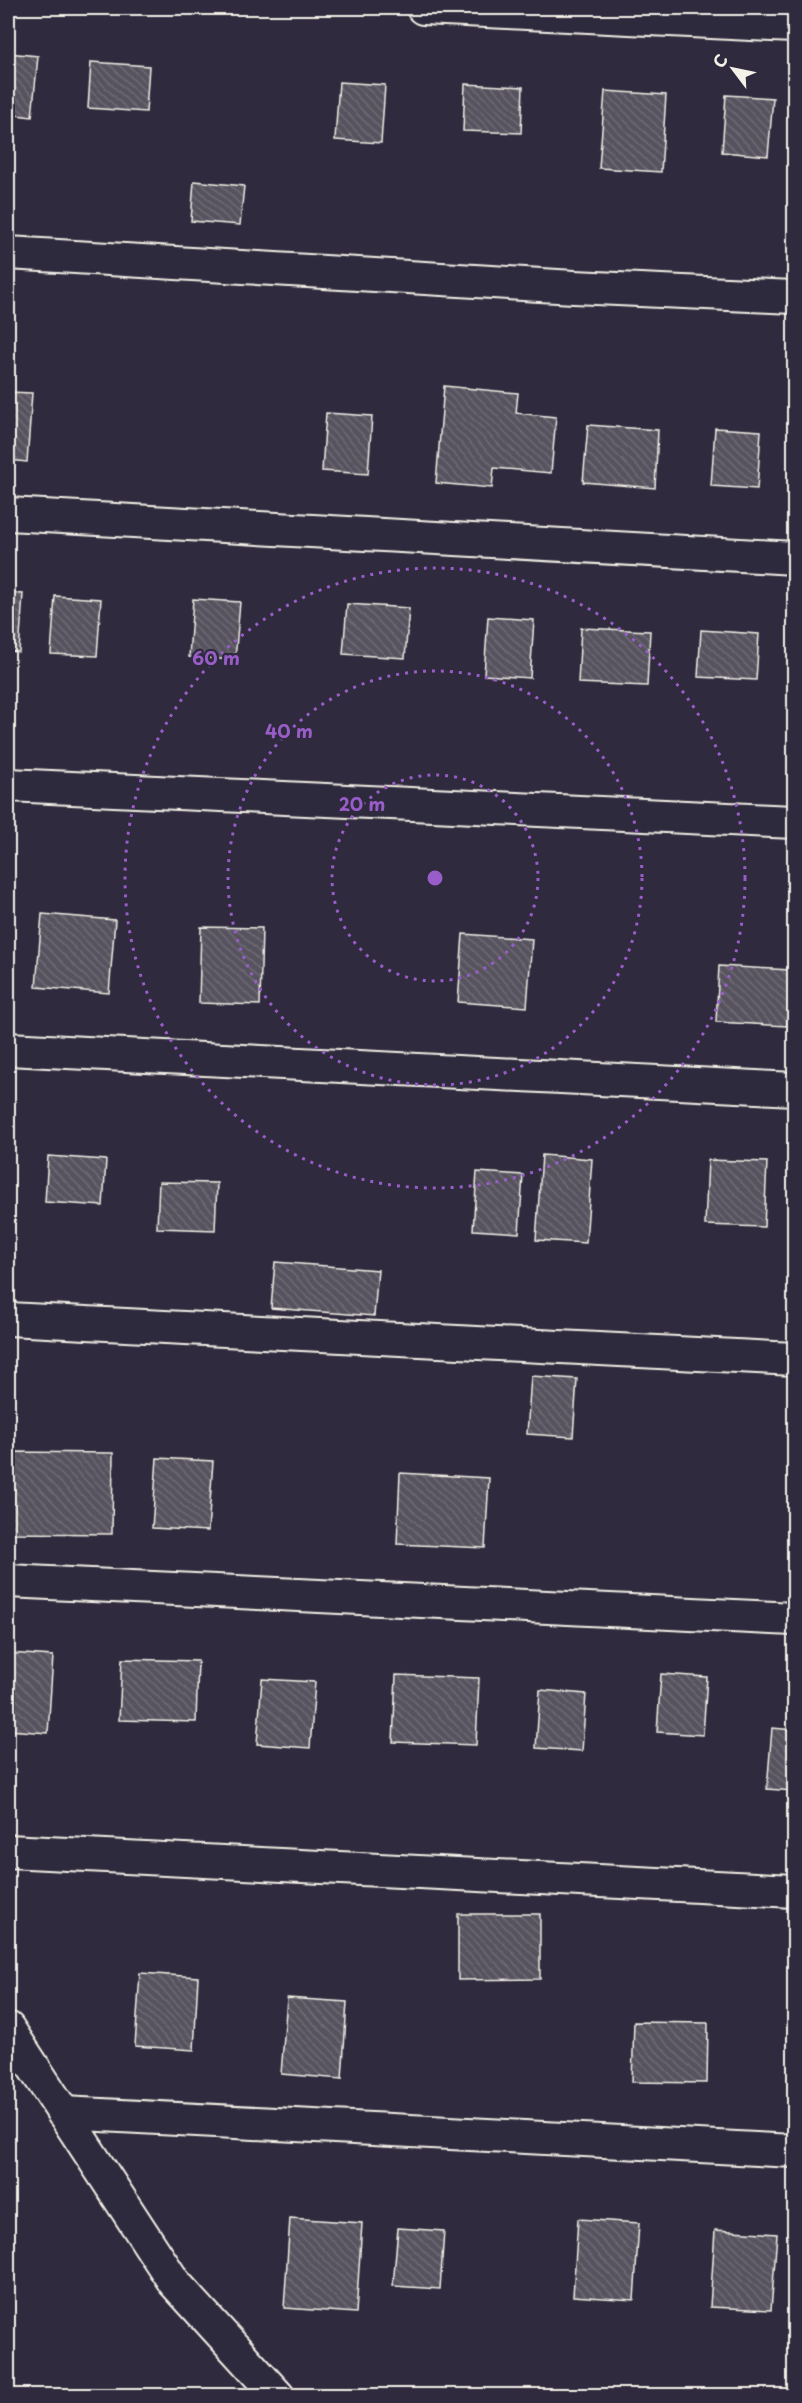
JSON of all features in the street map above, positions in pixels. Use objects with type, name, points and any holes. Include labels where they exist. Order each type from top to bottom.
[{"type":"street","points":[[423,8],[795,27]]},
{"type":"street","points":[[8,253],[574,287],[795,297]]},
{"type":"street","points":[[8,514],[795,558]]},
{"type":"street","points":[[8,784],[795,822]]},
{"type":"street","points":[[8,1049],[795,1089]]},
{"type":"street","points":[[8,1320],[795,1359]]},
{"type":"street","points":[[8,1581],[795,1619]]},
{"type":"street","points":[[8,1851],[795,1891]]},
{"type":"street","points":[[8,2028],[174,2282],[278,2396]]},
{"type":"street","points":[[63,2114],[795,2151]]},
{"type":"building","points":[[8,53],[38,56],[32,117],[8,114]]},
{"type":"building","points":[[91,62],[149,66],[146,112],[88,108]]},
{"type":"building","points":[[339,82],[385,85],[381,143],[335,140]]},
{"type":"building","points":[[465,84],[523,87],[521,133],[463,131]]},
{"type":"building","points":[[605,91],[666,95],[661,172],[599,168]]},
{"type":"building","points":[[726,95],[773,98],[768,156],[722,152]]},
{"type":"building","points":[[194,181],[244,186],[240,225],[191,221]]},
{"type":"building","points":[[444,386],[518,393],[516,413],[556,417],[551,473],[494,468],[492,488],[436,483]]},
{"type":"building","points":[[8,392],[32,393],[27,462],[8,460]]},
{"type":"building","points":[[326,413],[372,416],[368,474],[322,471]]},
{"type":"building","points":[[588,425],[658,430],[655,488],[583,482]]},
{"type":"building","points":[[715,428],[761,431],[757,489],[711,486]]},
{"type":"building","points":[[8,593],[23,594],[19,652],[8,651]]},
{"type":"building","points":[[55,596],[101,599],[97,656],[51,654]]},
{"type":"building","points":[[193,599],[240,602],[235,660],[189,657]]},
{"type":"building","points":[[347,604],[409,608],[405,658],[343,654]]},
{"type":"building","points":[[488,617],[534,620],[530,678],[484,675]]},
{"type":"building","points":[[581,628],[650,631],[647,686],[578,683]]},
{"type":"building","points":[[701,630],[759,634],[756,680],[698,677]]},
{"type":"building","points":[[42,914],[115,920],[109,993],[36,987]]},
{"type":"building","points":[[201,927],[262,928],[260,1005],[199,1003]]},
{"type":"building","points":[[463,934],[532,939],[527,1007],[458,1002]]},
{"type":"building","points":[[719,966],[790,970],[787,1026],[716,1022]]},
{"type":"building","points":[[542,1155],[592,1159],[586,1243],[536,1240]]},
{"type":"building","points":[[48,1156],[106,1160],[103,1206],[45,1202]]},
{"type":"building","points":[[708,1160],[767,1162],[764,1227],[705,1225]]},
{"type":"building","points":[[477,1172],[523,1175],[519,1233],[473,1230]]},
{"type":"building","points":[[159,1182],[217,1183],[215,1230],[157,1228]]},
{"type":"building","points":[[275,1262],[378,1270],[374,1316],[271,1308]]},
{"type":"building","points":[[531,1376],[577,1379],[573,1437],[527,1434]]},
{"type":"building","points":[[11,1452],[113,1453],[112,1534],[10,1533]]},
{"type":"building","points":[[157,1458],[213,1461],[208,1531],[152,1528]]},
{"type":"building","points":[[400,1473],[489,1478],[485,1548],[397,1544]]},
{"type":"building","points":[[8,1653],[53,1656],[48,1733],[8,1730]]},
{"type":"building","points":[[122,1659],[198,1661],[196,1722],[119,1720]]},
{"type":"building","points":[[661,1674],[707,1677],[703,1735],[657,1732]]},
{"type":"building","points":[[396,1675],[479,1678],[476,1745],[393,1742]]},
{"type":"building","points":[[262,1679],[315,1682],[310,1748],[257,1744]]},
{"type":"building","points":[[540,1690],[586,1694],[582,1751],[536,1748]]},
{"type":"building","points":[[772,1728],[794,1730],[794,1791],[767,1789]]},
{"type":"building","points":[[458,1914],[540,1914],[540,1979],[458,1980]]},
{"type":"building","points":[[140,1973],[198,1977],[194,2050],[135,2046]]},
{"type":"building","points":[[287,1998],[347,2002],[342,2079],[281,2074]]},
{"type":"building","points":[[634,2022],[708,2023],[707,2083],[632,2082]]},
{"type":"building","points":[[290,2218],[362,2223],[356,2313],[284,2308]]},
{"type":"building","points":[[578,2219],[639,2223],[634,2300],[573,2296]]},
{"type":"building","points":[[398,2228],[444,2231],[440,2289],[393,2286]]},
{"type":"building","points":[[715,2230],[777,2234],[771,2310],[710,2307]]}]
